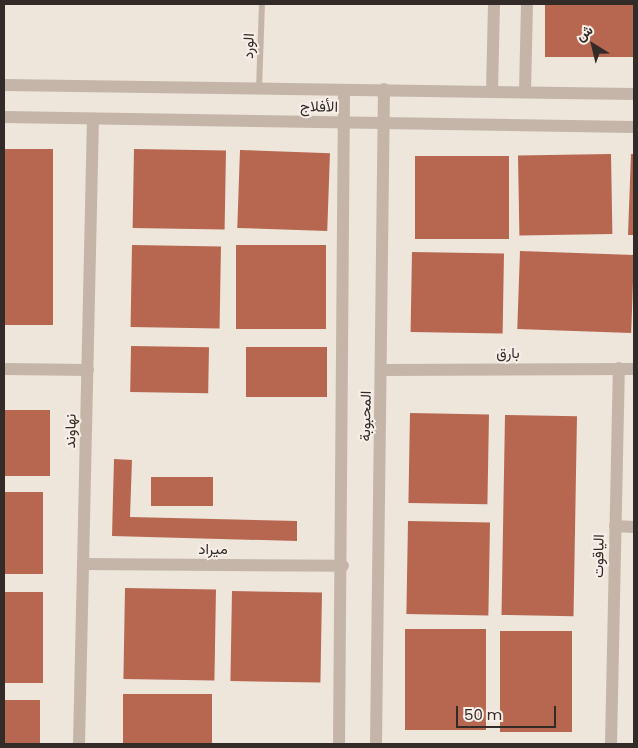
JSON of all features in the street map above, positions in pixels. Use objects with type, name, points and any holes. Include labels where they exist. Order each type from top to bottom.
[{"type":"street","points":[[492,92],[494,4]]},
{"type":"street","points":[[525,92],[527,4]]},
{"type":"street","name":"الأفلاج","points":[[4,85],[634,94]]},
{"type":"street","name":"المحبوبة","points":[[376,744],[382,370],[382,121],[384,89]]},
{"type":"street","points":[[339,744],[343,566],[344,90]]},
{"type":"street","name":"الأفلاج","points":[[4,117],[634,126]]},
{"type":"street","name":"نهاوند","points":[[79,744],[93,119]]},
{"type":"street","name":"الياقوت","points":[[611,744],[618,368]]},
{"type":"street","name":"بارق","points":[[382,370],[634,368]]},
{"type":"street","points":[[4,369],[88,370]]},
{"type":"street","points":[[615,526],[634,527]]},
{"type":"street","name":"ميراد","points":[[83,564],[343,566]]},
{"type":"lane","name":"الورد","points":[[259,89],[262,4]]},
{"type":"building","points":[[545,4],[634,4],[634,57],[545,57]]},
{"type":"building","points":[[4,149],[53,149],[53,325],[4,325]]},
{"type":"building","points":[[134,149],[226,151],[225,230],[133,228]]},
{"type":"building","points":[[240,150],[330,153],[327,231],[237,228]]},
{"type":"building","points":[[611,154],[612,234],[519,236],[518,156]]},
{"type":"building","points":[[631,154],[634,154],[634,235],[628,235]]},
{"type":"building","points":[[415,156],[509,156],[509,239],[415,239]]},
{"type":"building","points":[[132,245],[221,247],[220,329],[131,327]]},
{"type":"building","points":[[236,245],[326,245],[326,329],[236,329]]},
{"type":"building","points":[[520,251],[634,255],[631,333],[517,329]]},
{"type":"building","points":[[412,252],[504,254],[503,334],[411,332]]},
{"type":"building","points":[[131,346],[209,347],[208,393],[130,392]]},
{"type":"building","points":[[246,347],[327,347],[327,397],[246,397]]},
{"type":"building","points":[[4,410],[50,410],[50,476],[4,476]]},
{"type":"building","points":[[410,413],[489,414],[487,504],[408,503]]},
{"type":"building","points":[[505,415],[577,416],[573,616],[502,615]]},
{"type":"building","points":[[114,459],[132,460],[130,517],[297,521],[297,541],[112,536]]},
{"type":"building","points":[[151,477],[213,477],[213,506],[151,506]]},
{"type":"building","points":[[4,492],[43,492],[43,574],[4,574]]},
{"type":"building","points":[[408,521],[490,522],[488,615],[406,614]]},
{"type":"building","points":[[125,588],[216,590],[214,681],[123,679]]},
{"type":"building","points":[[232,591],[322,593],[320,683],[230,681]]},
{"type":"building","points":[[4,592],[43,592],[43,683],[4,683]]},
{"type":"building","points":[[405,629],[486,629],[486,730],[405,730]]},
{"type":"building","points":[[500,631],[572,631],[572,732],[500,732]]},
{"type":"building","points":[[123,694],[212,694],[212,744],[123,744]]},
{"type":"building","points":[[4,700],[40,700],[40,744],[4,744]]}]
